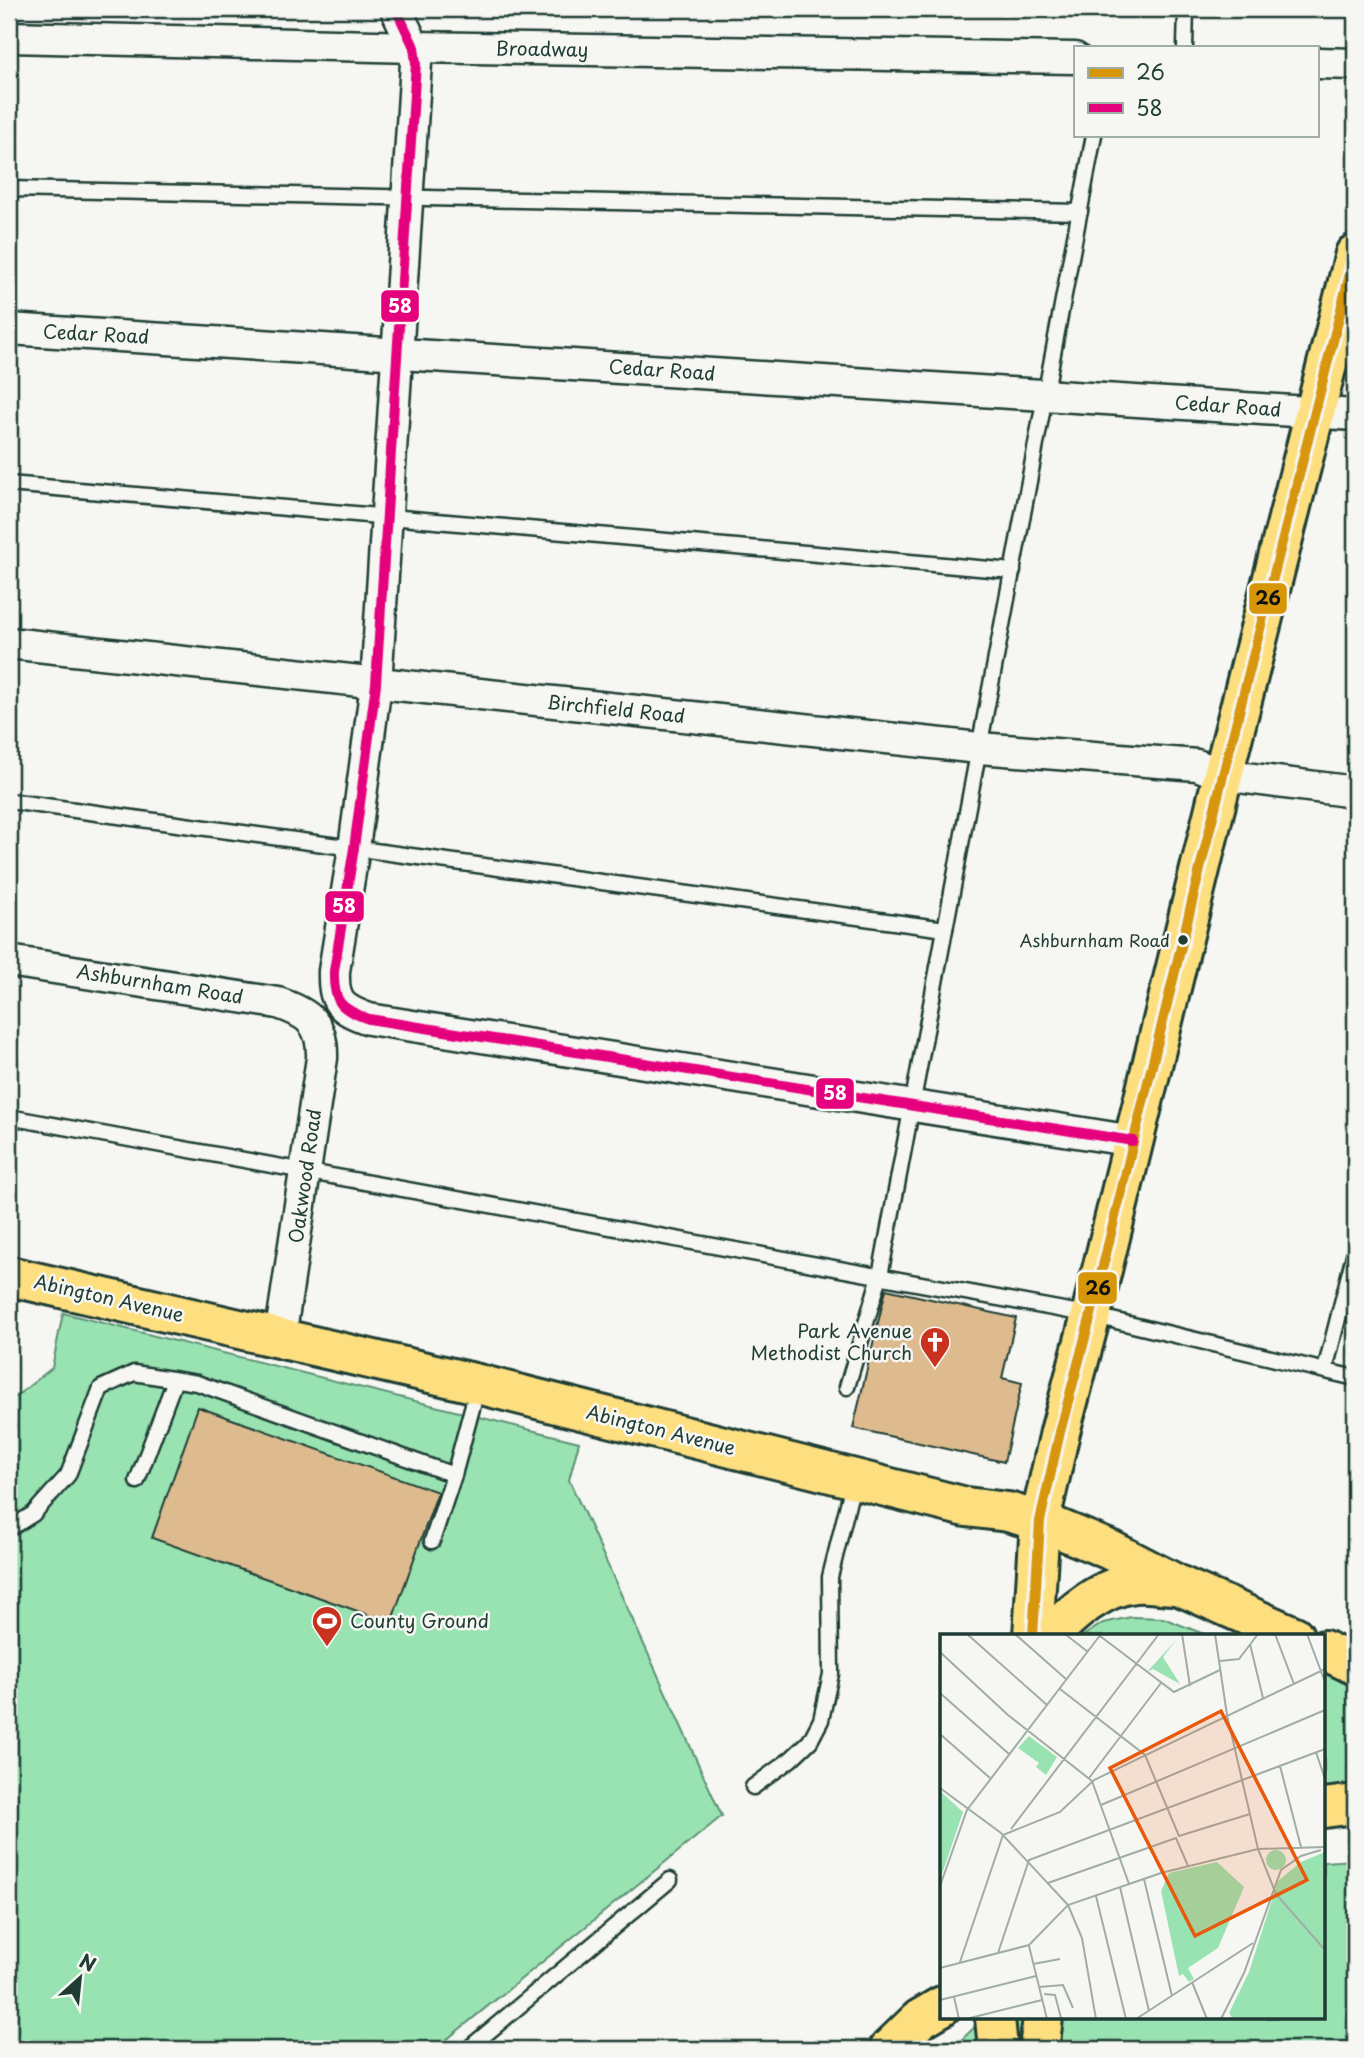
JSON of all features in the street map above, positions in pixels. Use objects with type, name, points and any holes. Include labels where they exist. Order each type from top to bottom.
[{"type":"main road","points":[[1033,1634],[1040,1521],[1060,1432],[1355,254]]},
{"type":"main road","name":"Abington Avenue","points":[[9,1276],[478,1384],[958,1505],[1008,1512],[1040,1521],[1111,1550],[1260,1626],[1287,1634]]},
{"type":"main road","points":[[958,1505],[983,1500],[1020,1486],[1039,1467],[1060,1432]]},
{"type":"main road","points":[[1060,1432],[1066,1488],[1071,1504],[1082,1525],[1111,1550]]},
{"type":"main road","points":[[958,1505],[997,1527],[1012,1542],[1036,1584]]},
{"type":"main road","points":[[1053,1634],[1075,1612],[1111,1590],[1134,1583],[1180,1586]]},
{"type":"main road","points":[[1326,1651],[1355,1665]]},
{"type":"main road","points":[[1326,1808],[1355,1804]]},
{"type":"main road","points":[[889,2049],[931,2012],[940,1989]]},
{"type":"main road","points":[[995,2020],[998,2049]]},
{"type":"main road","points":[[1039,2049],[1043,2020]]},
{"type":"street","points":[[397,9],[414,47],[416,63],[376,684],[334,971],[333,987],[338,1004],[350,1013],[369,1019],[1133,1141]]},
{"type":"street","name":"Broadway","points":[[9,37],[1074,58]]},
{"type":"street","points":[[1318,63],[1355,64]]},
{"type":"street","name":"Cedar Road","points":[[9,329],[1355,415]]},
{"type":"street","name":"Birchfield Road","points":[[9,643],[979,748],[1198,765],[1223,775],[1355,792]]},
{"type":"street","name":"Ashburnham Road","points":[[9,961],[278,1003],[309,1017]]},
{"type":"street","name":"Oakwood Road","points":[[280,1338],[323,1043],[318,1028],[309,1017]]},
{"type":"lane","points":[[1185,46],[1186,9]]},
{"type":"lane","points":[[847,1387],[880,1276],[1094,136]]},
{"type":"lane","points":[[9,189],[1080,212]]},
{"type":"lane","points":[[9,484],[1013,571]]},
{"type":"lane","points":[[9,801],[945,929]]},
{"type":"lane","points":[[9,1117],[1091,1315],[1355,1378]]},
{"type":"lane","points":[[1325,1370],[1355,1251]]},
{"type":"lane","points":[[9,1530],[33,1514],[68,1475],[101,1388],[134,1373],[197,1383],[454,1475]]},
{"type":"lane","points":[[137,1481],[175,1380]]},
{"type":"lane","points":[[432,1541],[454,1475],[478,1384]]},
{"type":"lane","points":[[753,1787],[792,1759],[810,1741],[821,1720],[831,1674],[830,1577],[854,1478]]},
{"type":"lane","points":[[468,2049],[670,1880]]},
{"type":"green space","name":"County Ground","points":[[63,1313],[579,1442],[569,1480],[722,1816],[435,2049],[9,2049],[9,1402],[52,1368]]},
{"type":"green space","points":[[1131,1617],[1163,1618],[1204,1634],[1086,1634],[1103,1623]]},
{"type":"green space","points":[[1326,1672],[1355,1686],[1355,1789],[1326,1794]]},
{"type":"green space","points":[[1355,1860],[1355,2049],[952,2049],[982,2020],[1326,2020],[1326,1862]]},
{"type":"building","name":"Park Avenue Methodist Church","points":[[886,1289],[1016,1318],[1002,1378],[1022,1383],[1004,1462],[853,1428]]},
{"type":"building","points":[[198,1407],[438,1492],[391,1623],[152,1538]]},
{"type":"transit line","name":"58","points":[[396,9],[414,47],[416,63],[376,684],[334,971],[335,990],[340,1003],[351,1012],[369,1019],[1133,1141]]},
{"type":"transit line","name":"26","points":[[1033,1634],[1040,1521],[1060,1432],[1355,254]]},
{"type":"place","name":"Ashburnham Road","points":[[1183,940]]},
{"type":"place","name":"Park Avenue Methodist Church","points":[[935,1369]]},
{"type":"place","name":"County Ground","points":[[327,1648]]}]
